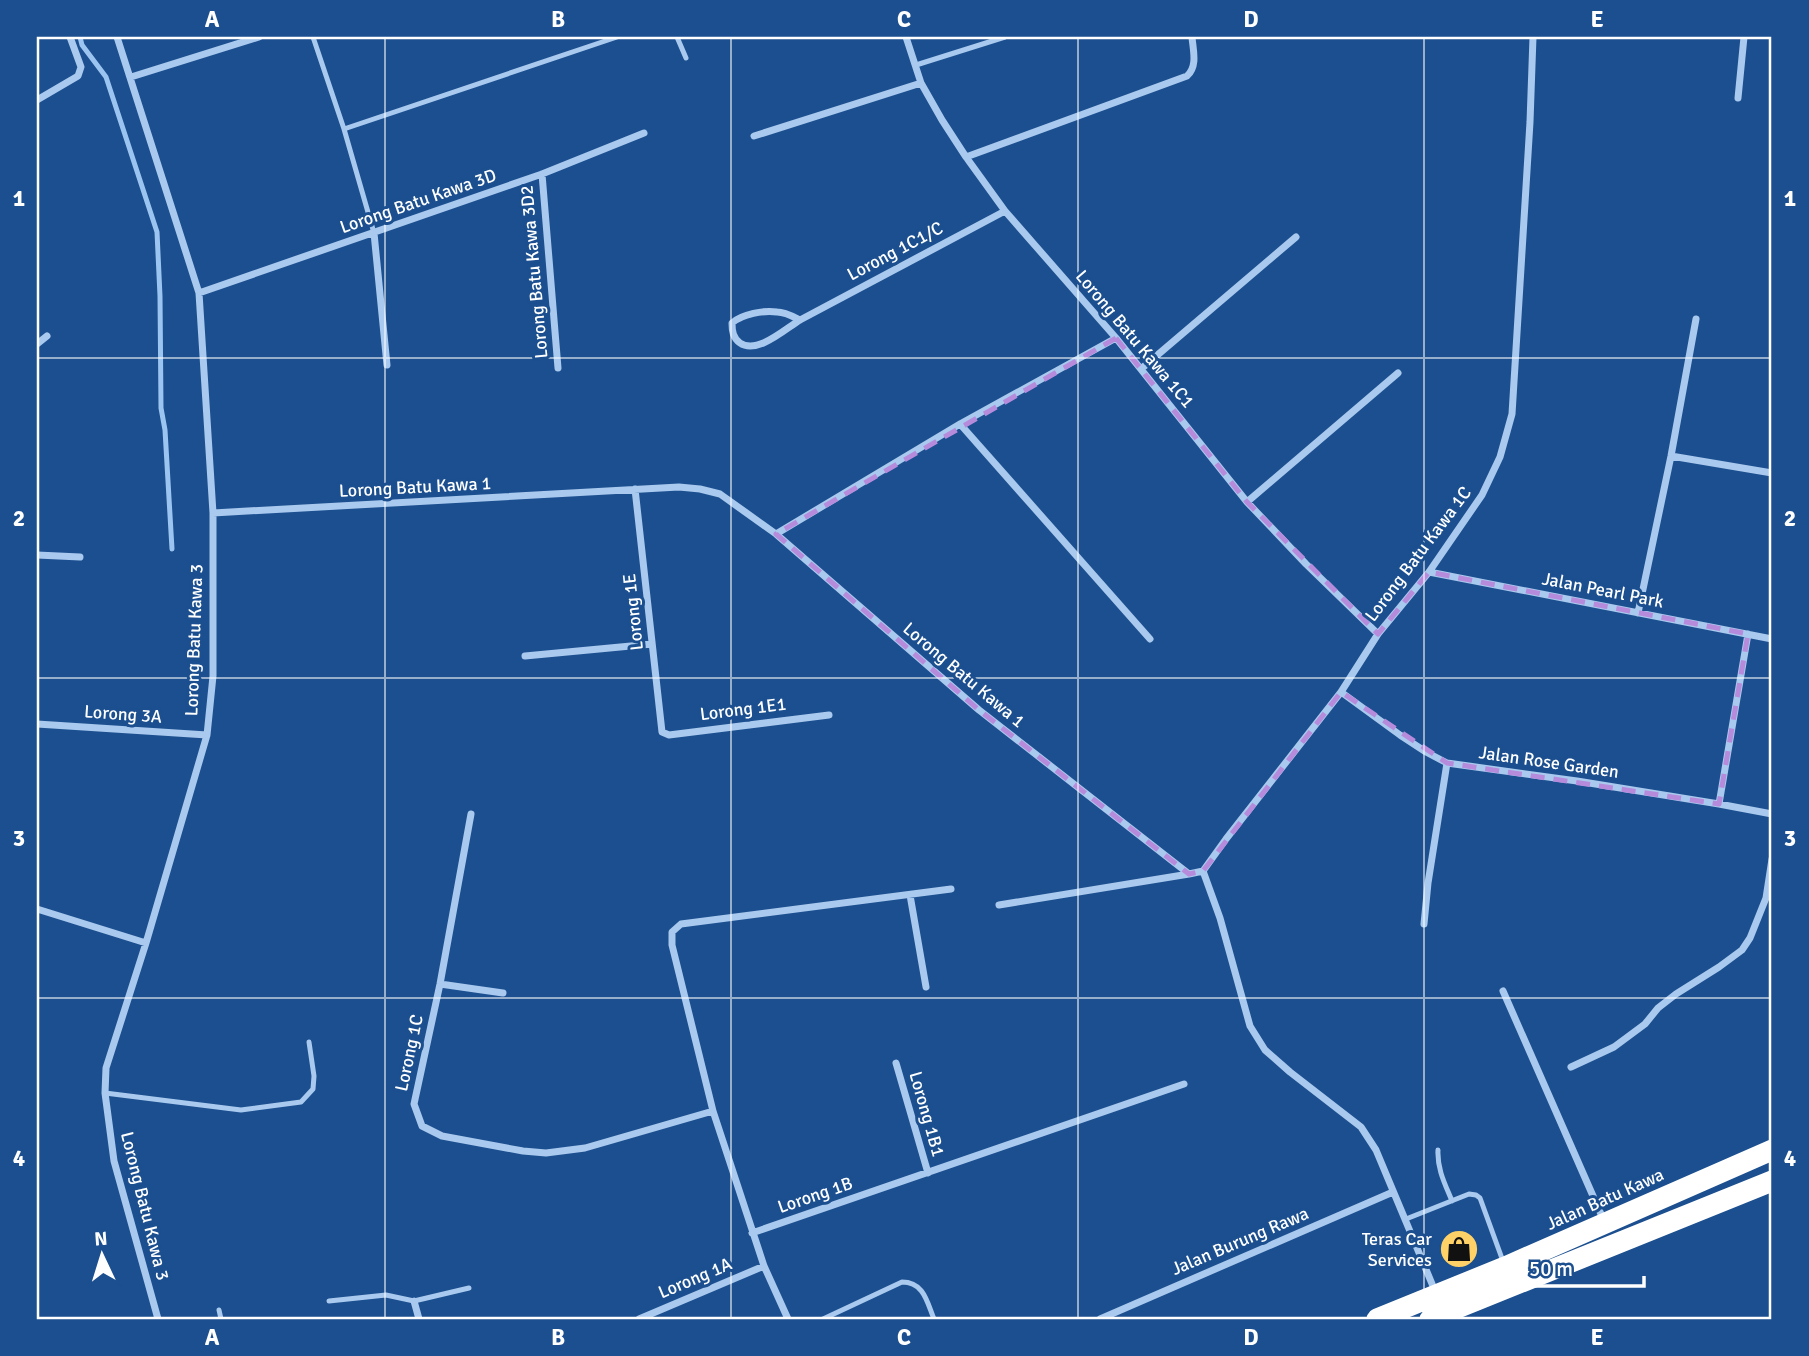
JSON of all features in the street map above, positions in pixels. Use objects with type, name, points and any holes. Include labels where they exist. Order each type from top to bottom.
[{"type":"highway","name":"Jalan Batu Kawa","points":[[1377,1319],[1505,1267],[1772,1150]]},
{"type":"highway","points":[[1430,1319],[1772,1181]]},
{"type":"street","points":[[37,100],[78,76],[81,67],[71,37]]},
{"type":"street","name":"Lorong Batu Kawa 3","points":[[117,37],[200,293],[212,513],[213,676],[207,735],[106,1068],[105,1093],[114,1161],[158,1319]]},
{"type":"street","points":[[131,77],[259,37]]},
{"type":"street","name":"Lorong Batu Kawa 1C1","points":[[906,37],[921,83],[942,120],[1006,211],[1116,338],[1247,502],[1378,634]]},
{"type":"street","points":[[966,157],[1187,76],[1195,65],[1192,37]]},
{"type":"street","name":"Lorong Batu Kawa 1C","points":[[1203,871],[1341,692],[1378,634],[1429,572],[1482,495],[1495,470],[1512,415],[1533,37]]},
{"type":"street","points":[[1738,97],[1744,37]]},
{"type":"street","points":[[754,136],[921,83]]},
{"type":"street","name":"Lorong Batu Kawa 3D","points":[[200,293],[542,174],[644,133]]},
{"type":"street","name":"Lorong Batu Kawa 3D2","points":[[542,174],[558,368]]},
{"type":"street","name":"Lorong 1C1/C","points":[[800,320],[778,312],[759,313],[736,319],[732,323],[732,330],[740,343],[749,347],[760,344],[1006,211]]},
{"type":"street","points":[[374,233],[387,365]]},
{"type":"street","points":[[1141,369],[1296,237]]},
{"type":"street","points":[[1638,612],[1671,456],[1696,318]]},
{"type":"street","points":[[37,344],[47,336]]},
{"type":"street","points":[[776,534],[960,424],[1116,338]]},
{"type":"street","points":[[1247,502],[1398,373]]},
{"type":"street","points":[[960,424],[1150,639]]},
{"type":"street","points":[[1671,456],[1772,472]]},
{"type":"street","name":"Lorong Batu Kawa 1","points":[[212,513],[635,489],[690,488],[720,494],[776,534],[979,710],[1189,874]]},
{"type":"street","name":"Lorong 1E","points":[[635,489],[662,732]]},
{"type":"street","points":[[37,555],[80,557]]},
{"type":"street","name":"Jalan Pearl Park","points":[[1429,572],[1772,639]]},
{"type":"street","points":[[1719,804],[1748,634]]},
{"type":"street","points":[[525,656],[652,644]]},
{"type":"street","name":"Jalan Rose Garden","points":[[1341,692],[1400,735],[1447,763],[1577,781],[1772,814]]},
{"type":"street","name":"Lorong 1E1","points":[[662,732],[669,735],[830,715]]},
{"type":"street","name":"Lorong 3A","points":[[37,724],[207,735]]},
{"type":"street","points":[[1424,924],[1447,763]]},
{"type":"street","name":"Lorong 1C","points":[[471,814],[440,984],[414,1104],[422,1126],[442,1136],[523,1152],[545,1153],[585,1148],[713,1111]]},
{"type":"street","points":[[1571,1067],[1614,1047],[1645,1024],[1658,1008],[1676,994],[1742,950],[1750,938],[1766,898],[1772,859]]},
{"type":"street","points":[[999,905],[1203,871],[1220,918],[1251,1026],[1265,1050],[1361,1127],[1376,1150],[1437,1295]]},
{"type":"street","points":[[788,1319],[752,1233],[713,1111],[671,945],[672,932],[681,924],[951,889]]},
{"type":"street","points":[[911,895],[926,987]]},
{"type":"street","points":[[37,909],[146,943]]},
{"type":"street","points":[[440,984],[503,993]]},
{"type":"street","points":[[1503,991],[1605,1224]]},
{"type":"street","name":"Lorong 1B1","points":[[897,1063],[928,1173]]},
{"type":"street","name":"Lorong 1B","points":[[752,1233],[1184,1084]]},
{"type":"street","name":"Jalan Burung Rawa","points":[[1100,1319],[1393,1192]]},
{"type":"street","name":"Lorong 1A","points":[[639,1319],[764,1266]]},
{"type":"street","points":[[414,1301],[419,1319]]},
{"type":"lane","points":[[313,37],[344,129],[374,233]]},
{"type":"lane","points":[[344,129],[617,37]]},
{"type":"lane","points":[[677,37],[686,58]]},
{"type":"lane","points":[[916,65],[1006,37]]},
{"type":"lane","points":[[105,1093],[241,1110],[301,1102],[313,1089],[309,1042]]},
{"type":"lane","points":[[1438,1150],[1440,1173],[1452,1201]]},
{"type":"lane","points":[[1406,1219],[1469,1194],[1476,1195],[1480,1198],[1505,1267]]},
{"type":"lane","points":[[823,1319],[902,1282],[911,1282],[921,1288],[934,1319]]},
{"type":"lane","points":[[329,1301],[386,1295],[414,1301],[469,1288]]},
{"type":"lane","points":[[219,1310],[221,1319]]},
{"type":"highlighted area","points":[[1116,338],[1247,502],[1378,634],[1429,572],[1748,634],[1719,804],[1447,763],[1341,692],[1203,871],[1189,874],[979,710],[776,534]]},
{"type":"waterway","points":[[80,37],[82,45],[106,77],[157,232],[161,408],[165,430],[172,549]]},
{"type":"place","name":"Teras Car Services","points":[[1459,1249]]}]
